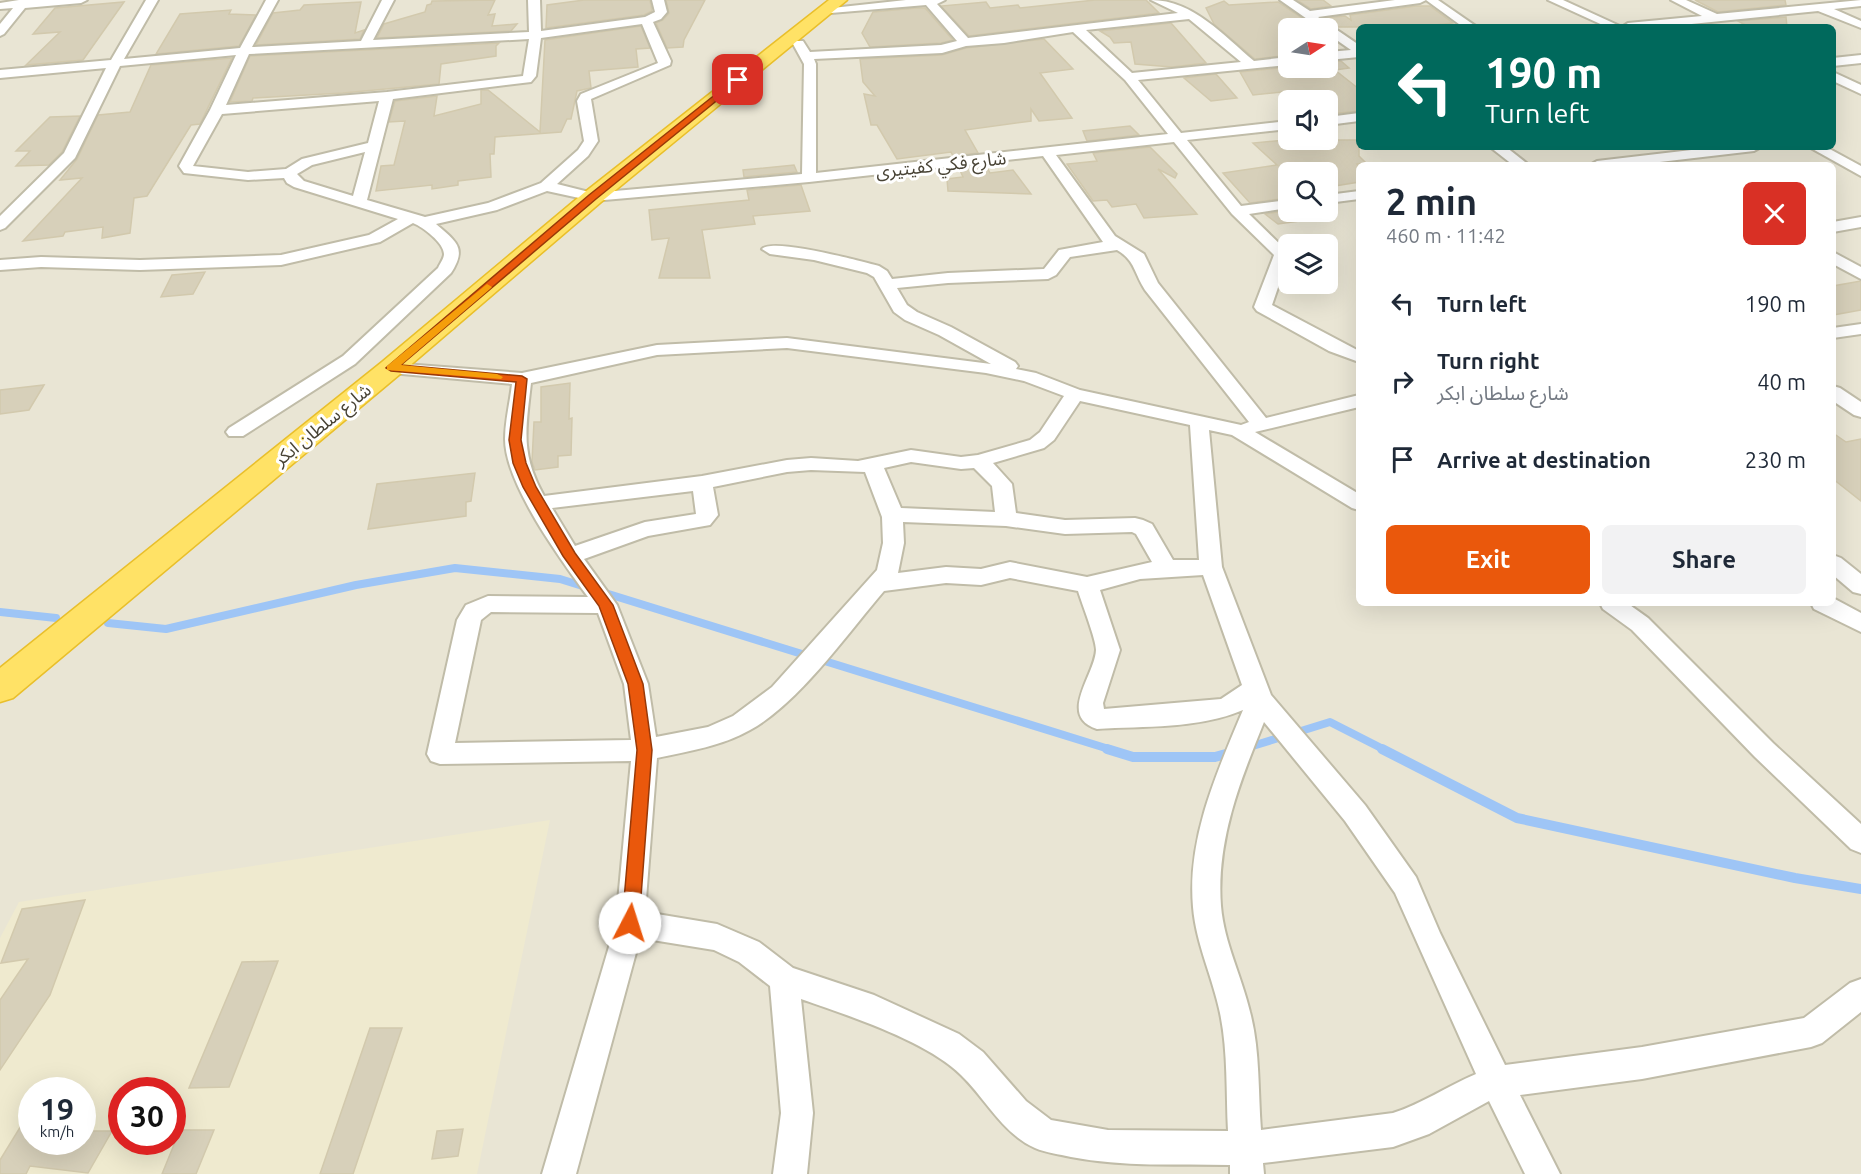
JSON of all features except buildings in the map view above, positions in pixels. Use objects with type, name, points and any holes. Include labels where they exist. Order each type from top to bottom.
[{"type":"highway","name":"شارع سلطان ابكر","points":[[0,688],[391,368],[593,197],[800,46],[831,6]]},
{"type":"street","points":[[0,6],[23,2],[81,0]]},
{"type":"street","points":[[0,225],[70,155],[84,122],[115,63],[152,0]]},
{"type":"street","points":[[272,0],[186,166],[189,170],[248,176],[289,173],[307,162],[374,146]]},
{"type":"street","points":[[365,45],[388,0]]},
{"type":"street","points":[[217,110],[387,96],[527,79],[530,76],[535,35],[534,0]]},
{"type":"street","points":[[0,74],[244,51],[535,35],[657,17],[661,12],[658,0]]},
{"type":"street","points":[[1157,0],[1192,15],[1252,65]]},
{"type":"street","points":[[1286,0],[1356,50]]},
{"type":"street","points":[[1308,15],[1420,0]]},
{"type":"street","points":[[1431,0],[1467,24]]},
{"type":"street","points":[[1554,0],[1610,24]]},
{"type":"street","points":[[1677,0],[1726,24]]},
{"type":"street","points":[[1804,0],[1861,25]]},
{"type":"street","points":[[831,6],[934,1],[965,42]]},
{"type":"street","points":[[0,32],[23,2]]},
{"type":"street","points":[[1661,24],[1861,3]]},
{"type":"street","points":[[800,46],[934,50],[965,42],[1192,15]]},
{"type":"street","points":[[0,265],[41,262],[140,265],[268,261],[374,239],[417,220],[498,205],[546,186],[589,146],[591,141],[584,101],[586,97],[664,65],[665,62],[646,20]]},
{"type":"street","points":[[1076,28],[1129,77],[1237,211],[1282,254],[1263,307],[1335,347],[1356,356]]},
{"type":"street","points":[[800,46],[810,64],[809,178]]},
{"type":"street","points":[[1338,55],[1356,52]]},
{"type":"street","points":[[1836,62],[1861,59]]},
{"type":"street","points":[[1129,77],[1278,62]]},
{"type":"street","points":[[1836,78],[1861,90]]},
{"type":"street","points":[[359,202],[387,96]]},
{"type":"street","points":[[1338,120],[1356,117]]},
{"type":"street","name":"شارع فكي كفيتيرى","points":[[546,186],[593,197],[809,178],[1180,139],[1278,126]]},
{"type":"street","points":[[1501,150],[1518,162]]},
{"type":"street","points":[[1661,162],[1682,161],[1739,150]]},
{"type":"street","points":[[1821,150],[1861,172]]},
{"type":"street","points":[[1048,153],[1109,239],[1138,257],[1144,275],[1151,286],[1263,426]]},
{"type":"street","points":[[236,432],[349,360],[445,270],[452,256],[450,245],[417,220],[299,184],[292,180],[289,173]]},
{"type":"street","points":[[1338,198],[1356,195]]},
{"type":"street","points":[[1237,211],[1278,205]]},
{"type":"street","points":[[1836,226],[1861,222]]},
{"type":"street","points":[[886,284],[948,278],[1048,274],[1052,272],[1060,255],[1116,244]]},
{"type":"street","points":[[770,249],[814,255],[873,269],[881,274],[900,308],[911,316],[945,331],[1029,377],[1075,394],[1238,430],[1356,501]]},
{"type":"street","points":[[1836,259],[1861,274]]},
{"type":"street","points":[[1836,333],[1861,329]]},
{"type":"street","points":[[391,368],[522,379],[657,350],[787,343],[986,368],[1029,377]]},
{"type":"street","points":[[522,379],[515,440],[519,463],[529,487],[570,556],[606,605],[636,684],[645,750],[630,923],[560,1174]]},
{"type":"street","points":[[540,503],[702,483],[787,466],[872,465],[893,458],[912,456],[961,463],[978,461],[1037,444],[1047,436],[1075,394]]},
{"type":"street","points":[[1836,394],[1861,411]]},
{"type":"street","points":[[1238,430],[1263,426],[1356,401]]},
{"type":"street","points":[[1199,422],[1211,567],[1258,694],[1355,813],[1396,869],[1406,886],[1428,939],[1496,1082],[1544,1174]]},
{"type":"street","points":[[978,461],[1002,484],[1006,519]]},
{"type":"street","points":[[606,605],[488,604],[474,610],[469,620],[440,754],[645,750],[712,736],[742,723],[781,694],[886,573],[891,560],[893,515],[888,497],[872,465]]},
{"type":"street","points":[[570,556],[645,529],[704,520],[706,515],[702,483]]},
{"type":"street","points":[[893,515],[1006,519],[1065,526],[1122,524],[1141,526],[1166,568]]},
{"type":"street","points":[[1836,565],[1861,586]]},
{"type":"street","points":[[875,584],[946,575],[981,577],[1010,570],[1087,585],[1166,568],[1211,567]]},
{"type":"street","points":[[1087,585],[1108,650],[1091,703],[1093,716],[1108,719],[1201,712],[1236,703],[1258,694]]},
{"type":"street","points":[[1615,606],[1640,624],[1764,750],[1861,841]]},
{"type":"street","points":[[1830,606],[1861,624]]},
{"type":"street","points":[[1246,1161],[1239,1036],[1235,1011],[1222,973],[1207,908],[1209,850],[1224,788],[1258,694]]},
{"type":"street","points":[[630,923],[717,937],[749,952],[784,979],[874,1010],[948,1045],[972,1064],[1014,1113],[1044,1135],[1108,1147],[1246,1161],[1393,1130],[1417,1122],[1464,1095],[1496,1082],[1642,1063],[1811,1032],[1861,993]]},
{"type":"street","points":[[784,979],[797,1113],[790,1174]]},
{"type":"shaded area","points":[[0,0],[1861,0],[1861,1174],[0,1174]]},
{"type":"shaded area","points":[[550,820],[477,1174],[0,1174],[0,938],[19,902]]},
{"type":"waterway","points":[[108,623],[166,629],[356,585],[455,568],[560,579],[1112,750]]},
{"type":"waterway","points":[[0,612],[56,618]]},
{"type":"waterway","points":[[1246,748],[1330,722],[1385,750]]},
{"type":"waterway","points":[[1107,749],[1133,757],[1215,757],[1233,752]]},
{"type":"waterway","points":[[1382,749],[1517,818],[1795,878],[1861,889]]},
{"type":"slow traffic","points":[[487,287],[391,368],[497,377]]},
{"type":"route","points":[[630,923],[645,750],[636,684],[606,605],[570,556],[551,520],[529,487],[519,463],[515,440],[522,379],[391,368],[593,197],[738,80]]}]
